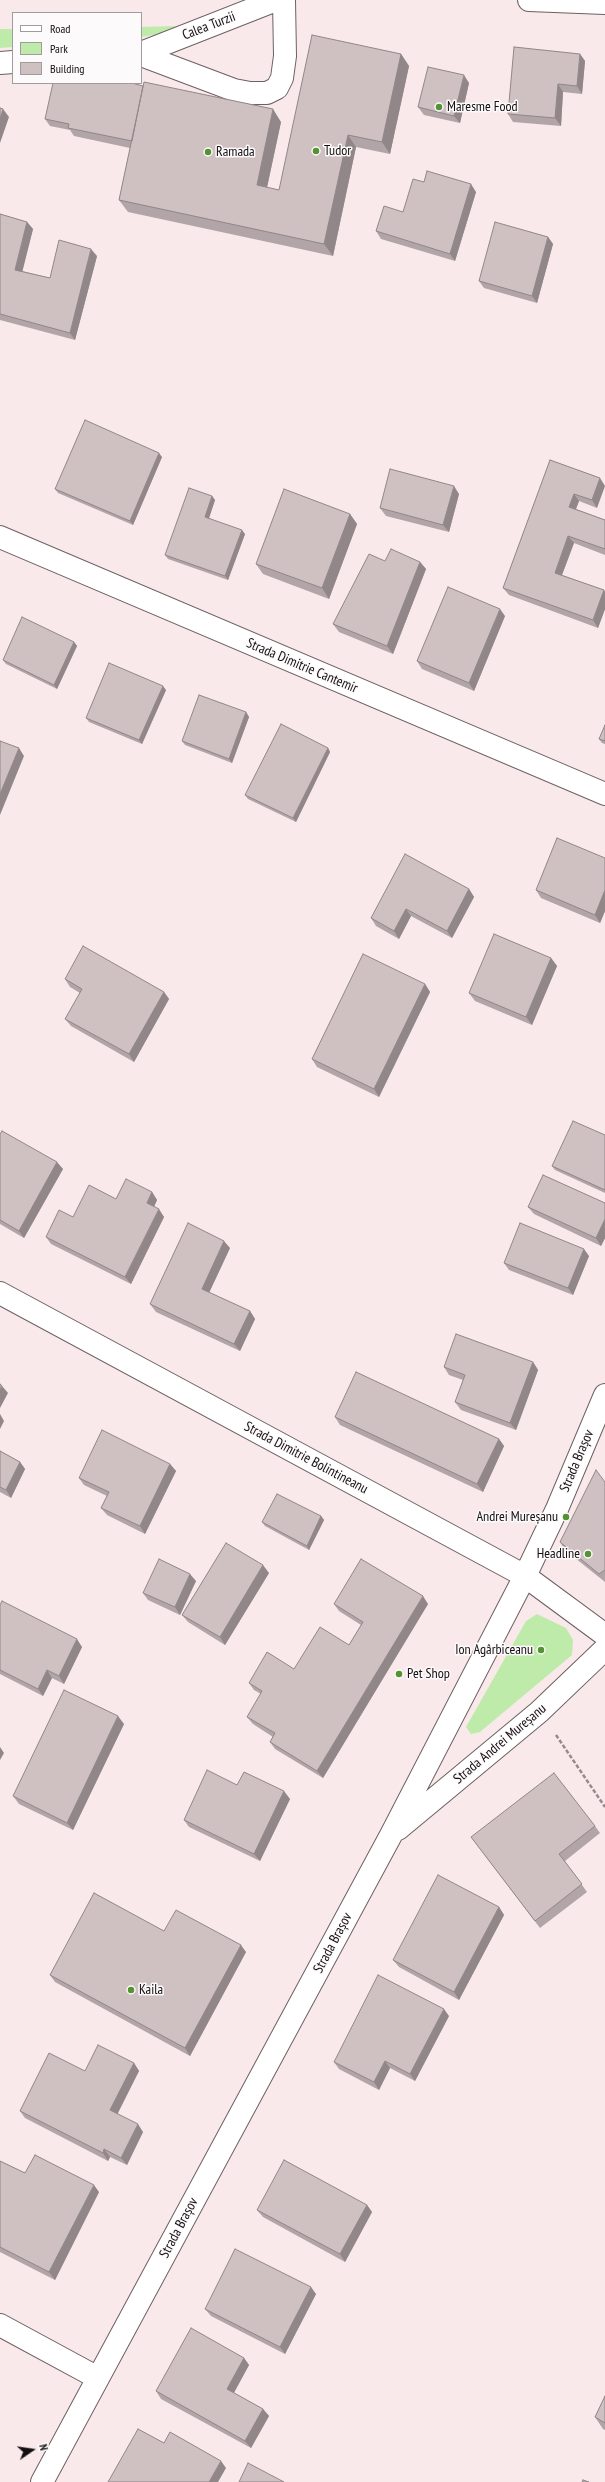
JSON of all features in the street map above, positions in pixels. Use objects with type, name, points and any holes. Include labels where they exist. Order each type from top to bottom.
[{"type":"street","name":"Calea Turzii","points":[[142,54],[276,0]]},
{"type":"street","points":[[142,54],[234,90],[250,93],[267,93],[277,88],[282,78],[285,56],[284,0]]},
{"type":"street","points":[[529,0],[605,4]]},
{"type":"street","points":[[0,63],[12,62]]},
{"type":"street","name":"Strada Dimitrie Cantemir","points":[[0,537],[605,794]]},
{"type":"street","name":"Strada Dimitrie Bolintineanu","points":[[0,1293],[525,1576],[605,1635]]},
{"type":"street","name":"Strada Brașov","points":[[42,2482],[391,1835],[525,1576],[557,1509],[605,1395]]},
{"type":"street","name":"Strada Andrei Mureșanu","points":[[391,1835],[539,1712],[605,1649]]},
{"type":"street","points":[[0,2325],[98,2378]]},
{"type":"path","points":[[539,1712],[605,1807]]},
{"type":"green space","points":[[176,26],[166,33],[142,37],[142,27]]},
{"type":"green space","points":[[0,29],[12,29],[12,47],[0,48]]},
{"type":"green space","points":[[537,1614],[566,1628],[573,1640],[572,1655],[480,1732],[471,1734],[466,1727],[526,1621]]},
{"type":"building","name":"Ramada","points":[[312,35],[401,54],[382,142],[348,135],[324,244],[119,200],[144,82],[273,109],[257,185],[279,190]]},
{"type":"building","points":[[514,47],[580,54],[577,86],[558,84],[555,118],[508,114]]},
{"type":"building","points":[[428,67],[464,75],[454,116],[418,107]]},
{"type":"building","points":[[53,84],[136,84],[143,86],[132,141],[68,128],[69,124],[45,119]]},
{"type":"building","points":[[0,108],[3,109],[0,119]]},
{"type":"building","points":[[427,171],[471,184],[450,254],[376,231],[384,206],[403,212],[413,179],[424,182]]},
{"type":"building","points":[[0,214],[27,222],[15,270],[50,278],[59,240],[91,249],[70,333],[0,314]]},
{"type":"building","points":[[495,222],[548,237],[532,296],[479,281]]},
{"type":"building","points":[[85,420],[159,453],[130,521],[55,489]]},
{"type":"building","points":[[550,460],[600,478],[592,500],[574,494],[569,507],[605,520],[605,549],[568,536],[555,573],[604,590],[593,620],[503,588]]},
{"type":"building","points":[[390,469],[454,486],[443,525],[380,508]]},
{"type":"building","points":[[189,488],[212,496],[205,517],[242,530],[225,576],[165,555]]},
{"type":"building","points":[[284,489],[350,514],[322,588],[256,564]]},
{"type":"building","points":[[391,549],[420,562],[387,646],[333,624],[369,554],[385,561]]},
{"type":"building","points":[[448,587],[500,609],[469,683],[417,661]]},
{"type":"building","points":[[22,617],[74,642],[54,685],[3,660]]},
{"type":"building","points":[[109,663],[163,686],[139,740],[86,718]]},
{"type":"building","points":[[199,695],[246,712],[229,759],[182,741]]},
{"type":"building","points":[[281,724],[328,748],[293,818],[245,795]]},
{"type":"building","points":[[605,725],[605,741],[599,739]]},
{"type":"building","points":[[0,741],[19,748],[0,794]]},
{"type":"building","points":[[557,838],[605,858],[605,890],[595,915],[536,890]]},
{"type":"building","points":[[405,854],[469,889],[447,931],[406,909],[394,931],[371,918]]},
{"type":"building","points":[[494,934],[551,958],[526,1017],[469,993]]},
{"type":"building","points":[[83,946],[164,992],[129,1054],[65,1019],[82,989],[65,979]]},
{"type":"building","points":[[363,954],[425,984],[374,1089],[312,1059]]},
{"type":"building","points":[[573,1121],[605,1135],[605,1190],[552,1166]]},
{"type":"building","points":[[2,1131],[57,1162],[19,1231],[0,1220],[0,1134]]},
{"type":"building","points":[[543,1175],[605,1203],[605,1219],[596,1238],[528,1207]]},
{"type":"building","points":[[126,1179],[152,1192],[147,1203],[159,1209],[125,1277],[46,1237],[59,1210],[73,1217],[89,1185],[116,1199]]},
{"type":"building","points":[[188,1223],[224,1241],[202,1289],[250,1311],[234,1344],[150,1304]]},
{"type":"building","points":[[520,1223],[584,1249],[568,1288],[504,1263]]},
{"type":"building","points":[[456,1334],[533,1362],[510,1423],[455,1402],[465,1375],[444,1367]]},
{"type":"building","points":[[356,1372],[499,1439],[477,1484],[335,1417]]},
{"type":"building","points":[[102,1430],[170,1464],[140,1526],[101,1508],[109,1492],[79,1478]]},
{"type":"building","points":[[0,1451],[20,1462],[6,1490],[0,1487]]},
{"type":"building","points":[[596,1470],[605,1482],[605,1570],[599,1574],[560,1542]]},
{"type":"building","points":[[277,1494],[321,1516],[307,1546],[262,1522]]},
{"type":"building","points":[[226,1543],[263,1565],[220,1637],[182,1615]]},
{"type":"building","points":[[159,1559],[190,1574],[175,1607],[143,1593]]},
{"type":"building","points":[[361,1559],[423,1596],[317,1771],[270,1742],[275,1733],[247,1717],[262,1691],[249,1683],[267,1652],[294,1669],[320,1627],[349,1645],[363,1622],[334,1604]]},
{"type":"building","points":[[2,1601],[77,1639],[59,1676],[47,1670],[38,1689],[0,1670],[0,1605]]},
{"type":"building","points":[[64,1690],[118,1716],[67,1823],[13,1796]]},
{"type":"building","points":[[207,1770],[237,1785],[244,1772],[284,1791],[254,1854],[184,1820]]},
{"type":"building","points":[[554,1773],[595,1826],[559,1854],[582,1884],[535,1921],[471,1837]]},
{"type":"building","points":[[438,1875],[499,1907],[454,1992],[393,1960]]},
{"type":"building","points":[[94,1893],[164,1931],[176,1910],[241,1945],[185,2048],[50,1975]]},
{"type":"building","points":[[378,1975],[444,2009],[410,2074],[385,2061],[374,2082],[334,2062]]},
{"type":"building","points":[[98,2045],[134,2063],[110,2110],[138,2124],[121,2158],[104,2149],[103,2153],[20,2111],[49,2053],[85,2071]]},
{"type":"building","points":[[35,2155],[94,2185],[49,2272],[0,2247],[0,2161],[25,2173]]},
{"type":"building","points":[[284,2160],[367,2205],[340,2254],[257,2210]]},
{"type":"building","points":[[235,2249],[311,2287],[280,2347],[205,2309]]},
{"type":"building","points":[[191,2328],[244,2358],[227,2389],[263,2409],[245,2441],[156,2391]]},
{"type":"building","points":[[605,2396],[605,2423],[595,2417]]},
{"type":"building","points":[[138,2429],[164,2443],[170,2432],[221,2461],[209,2482],[108,2482]]},
{"type":"building","points":[[248,2463],[284,2482],[239,2482]]},
{"type":"place","name":"Maresme Food","points":[[439,107]]},
{"type":"place","name":"Tudor","points":[[316,151]]},
{"type":"place","name":"Ramada","points":[[208,152]]},
{"type":"place","name":"Andrei Mureșanu","points":[[566,1517]]},
{"type":"place","name":"Headline","points":[[588,1554]]},
{"type":"place","name":"Ion Agârbiceanu","points":[[541,1650]]},
{"type":"place","name":"Pet Shop","points":[[399,1674]]},
{"type":"place","name":"Kaila","points":[[131,1990]]}]
